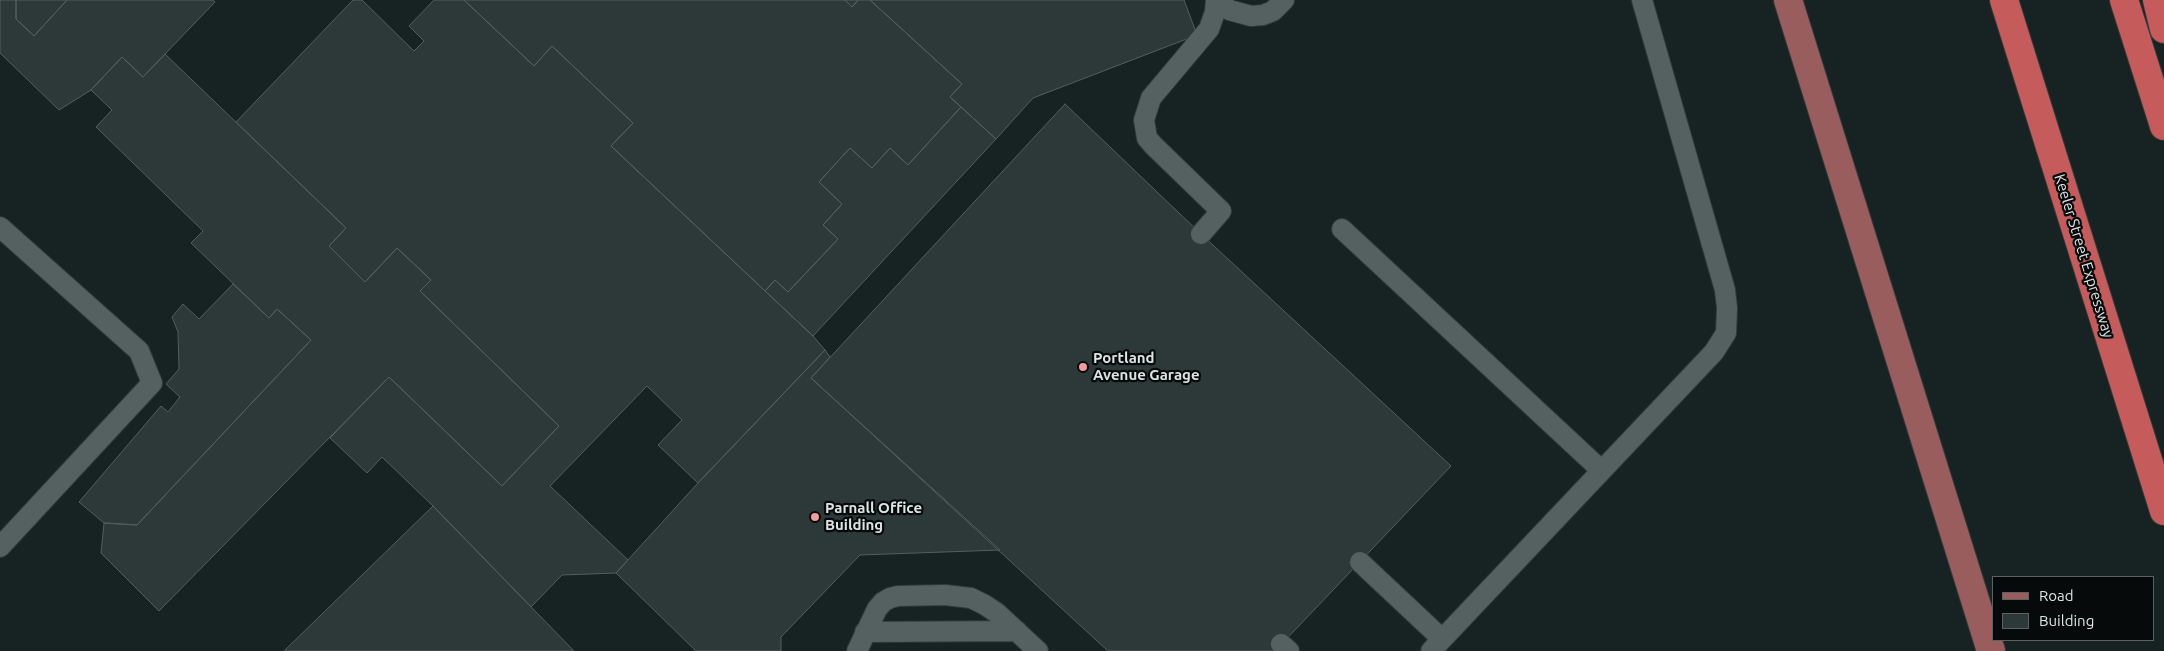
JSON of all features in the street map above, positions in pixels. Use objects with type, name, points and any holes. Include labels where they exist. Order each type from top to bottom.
[{"type":"highway","points":[[1998,0],[2046,134]]},
{"type":"highway","name":"Keeler Street Expressway","points":[[2004,0],[2164,511]]},
{"type":"highway","points":[[2124,0],[2164,126]]},
{"type":"highway","points":[[2157,0],[2164,29]]},
{"type":"main road","points":[[1788,0],[1991,651]]},
{"type":"lane","points":[[1217,0],[1229,10],[1251,16],[1273,11],[1284,0]]},
{"type":"lane","points":[[1201,234],[1221,211],[1147,138],[1144,120],[1147,105],[1155,92],[1209,29],[1217,0]]},
{"type":"lane","points":[[1360,562],[1437,645],[1714,352],[1726,333],[1728,322],[1725,290],[1642,0]]},
{"type":"lane","points":[[0,227],[139,351],[152,383],[0,547]]},
{"type":"lane","points":[[1342,229],[1601,470]]},
{"type":"lane","points":[[857,651],[877,609],[890,598],[945,595],[971,598],[985,605],[1038,651]]},
{"type":"lane","points":[[865,632],[1017,631]]},
{"type":"building","points":[[0,0],[16,0],[16,19],[34,36],[67,0],[213,0],[215,2],[143,77],[122,57],[91,90],[59,110],[0,53]]},
{"type":"building","points":[[16,0],[67,0],[34,36],[16,19]]},
{"type":"building","points":[[353,0],[362,0],[414,51],[424,41],[409,26],[434,0],[464,0],[534,66],[552,46],[633,123],[611,146],[813,336],[825,350],[698,483],[658,445],[682,420],[647,386],[550,486],[628,560],[616,573],[562,575],[531,607],[433,506],[382,457],[367,473],[330,438],[389,377],[502,486],[559,426],[420,291],[431,280],[397,248],[365,282],[329,246],[346,228],[236,122]]},
{"type":"building","points":[[464,0],[845,0],[852,7],[858,0],[870,0],[962,84],[950,97],[961,107],[908,165],[890,148],[872,168],[850,148],[819,182],[842,204],[823,225],[838,239],[788,292],[775,280],[765,291],[611,146],[633,123],[552,46],[534,66]]},
{"type":"building","points":[[845,0],[858,0],[852,7]]},
{"type":"building","points":[[870,0],[1184,0],[1197,35],[1033,98],[996,139],[950,97],[962,84]]},
{"type":"building","points":[[165,54],[346,228],[329,246],[365,282],[397,248],[431,280],[420,291],[559,426],[502,486],[389,377],[159,611],[101,553],[104,523],[137,525],[311,340],[277,309],[269,318],[191,243],[203,231],[96,127],[112,110],[91,90],[122,57],[143,77]]},
{"type":"building","name":"Portland Avenue Garage","points":[[1065,104],[1201,234],[1451,466],[1275,651],[1108,651],[811,378]]},
{"type":"building","points":[[961,107],[996,139],[813,336],[765,291],[775,280],[788,292],[838,239],[823,225],[842,204],[819,182],[850,148],[872,168],[890,148],[908,165]]},
{"type":"building","points":[[233,284],[269,318],[277,309],[311,340],[137,525],[104,523],[79,502],[161,406],[168,412],[180,397],[166,384],[179,369],[178,332],[172,317],[183,304],[199,319]]},
{"type":"building","name":"Parnall Office Building","points":[[825,350],[830,357],[811,378],[1000,550],[860,555],[781,637],[781,651],[696,651],[616,573],[698,483]]},
{"type":"building","points":[[433,506],[574,651],[284,651]]},
{"type":"place","name":"Portland Avenue Garage","points":[[1083,367]]},
{"type":"place","name":"Parnall Office Building","points":[[815,517]]}]
